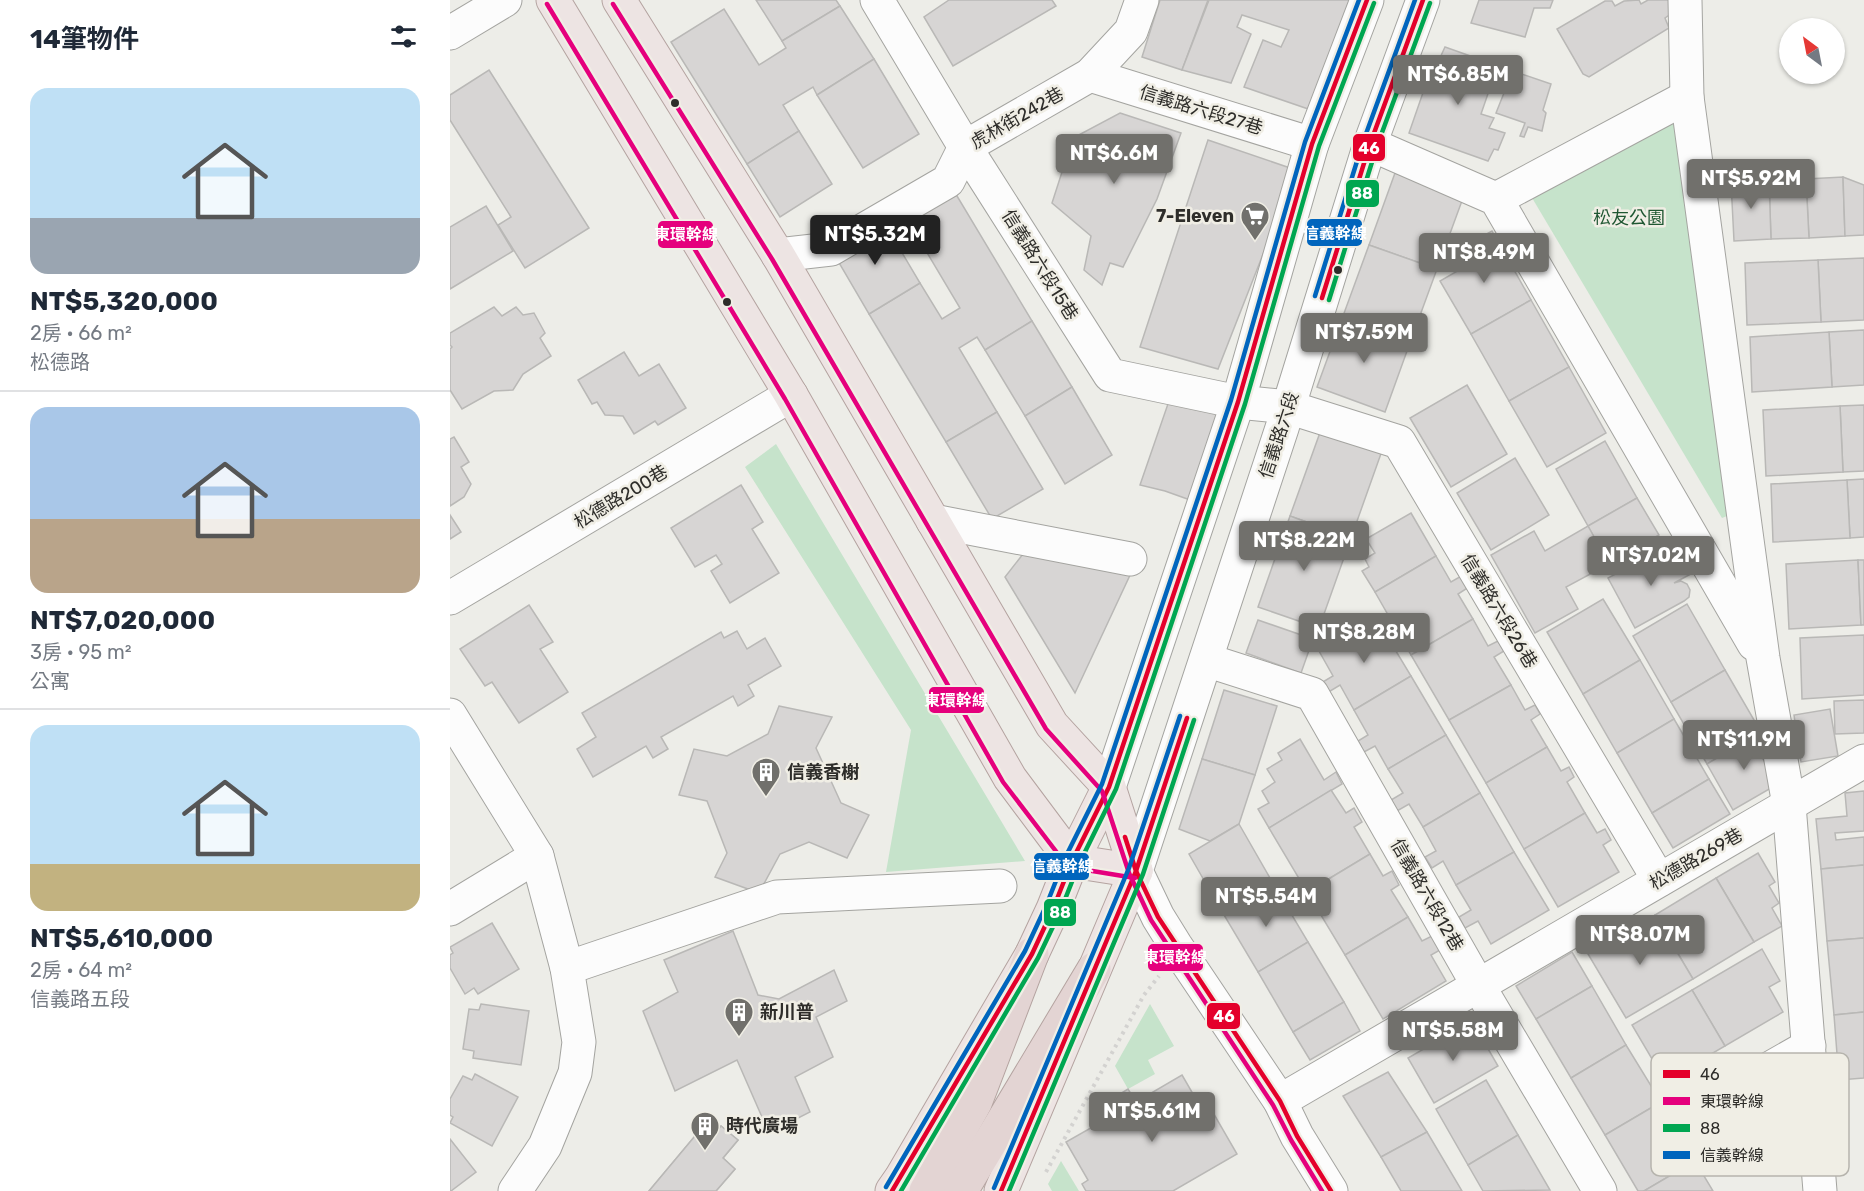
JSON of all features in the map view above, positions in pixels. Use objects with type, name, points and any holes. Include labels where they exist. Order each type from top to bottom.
[{"type":"highway","points":[[926,1191],[975,1103],[1032,954]]},
{"type":"highway","points":[[961,1191],[1094,969]]},
{"type":"main road","points":[[553,0],[791,395],[1010,778],[1072,861],[1136,871]]},
{"type":"main road","points":[[619,0],[778,255],[1053,725],[1110,788],[1136,871],[1001,1191]]},
{"type":"main road","points":[[892,1191],[1032,954],[1072,861],[1110,788]]},
{"type":"street","points":[[450,33],[505,0]]},
{"type":"street","name":"信義路六段15巷","points":[[877,0],[965,147],[1110,375],[1239,402],[1288,407]]},
{"type":"street","name":"虎林街242巷","points":[[778,255],[831,249],[948,181],[965,147],[1090,75],[1131,31],[1142,0]]},
{"type":"street","points":[[1110,788],[1239,402],[1312,144],[1367,0]]},
{"type":"street","name":"信義路六段","points":[[1136,871],[1288,407],[1370,144],[1424,0]]},
{"type":"street","points":[[1685,0],[1687,97],[1763,658],[1789,805],[1810,1053]]},
{"type":"street","name":"信義路六段27巷","points":[[1090,75],[1312,144]]},
{"type":"street","points":[[1496,200],[1687,97]]},
{"type":"street","points":[[1370,144],[1496,200],[1763,658]]},
{"type":"street","name":"松德路200巷","points":[[450,598],[791,395]]},
{"type":"street","name":"信義路六段26巷","points":[[1288,407],[1400,442],[1659,880]]},
{"type":"street","points":[[933,520],[1130,559]]},
{"type":"street","name":"信義路六段12巷","points":[[1206,660],[1312,694],[1478,985],[1600,1191]]},
{"type":"street","points":[[450,715],[537,856],[567,968],[579,1042],[575,1073],[545,1146],[515,1191]]},
{"type":"street","name":"松德路269巷","points":[[1280,1101],[1864,760]]},
{"type":"street","points":[[450,909],[537,856]]},
{"type":"street","points":[[1136,871],[1176,946],[1280,1101],[1331,1191]]},
{"type":"street","points":[[567,968],[777,897],[1000,886]]},
{"type":"street","points":[[1797,1053],[1809,1046]]},
{"type":"street","points":[[1819,1176],[1820,1191]]},
{"type":"path","points":[[1042,1181],[1144,995],[1165,969]]},
{"type":"green space","name":"松友公園","points":[[1686,98],[1742,510],[1722,518],[1528,191]]},
{"type":"green space","points":[[776,444],[1025,861],[886,872],[911,730],[745,467]]},
{"type":"green space","points":[[1150,1004],[1174,1046],[1148,1060],[1155,1074],[1128,1089],[1115,1066]]},
{"type":"green space","points":[[1061,1161],[1079,1191],[1052,1191],[1048,1184]]},
{"type":"building","points":[[756,0],[836,0],[840,6],[782,41]]},
{"type":"building","points":[[949,0],[1052,0],[1056,6],[953,66],[924,17]]},
{"type":"building","points":[[1160,0],[1208,0],[1182,70],[1142,57]]},
{"type":"building","points":[[1209,0],[1358,0],[1317,112],[1244,87],[1263,40],[1281,47],[1289,30],[1242,15],[1237,27],[1251,34],[1231,83],[1182,70]]},
{"type":"building","points":[[1479,0],[1553,0],[1550,8],[1534,8],[1525,37],[1471,23]]},
{"type":"building","points":[[1639,0],[1641,4],[1648,0],[1673,0],[1678,9],[1665,18],[1669,28],[1589,77],[1583,74],[1557,29],[1605,1],[1612,1],[1615,6],[1624,1]]},
{"type":"building","points":[[840,6],[874,59],[817,95],[813,87],[783,105],[799,131],[747,164],[671,42],[724,9],[759,65],[786,48],[782,41]]},
{"type":"building","points":[[1445,47],[1493,64],[1488,79],[1492,82],[1481,114],[1494,118],[1489,128],[1505,133],[1498,150],[1494,149],[1488,161],[1409,133],[1435,58],[1439,60]]},
{"type":"building","points":[[874,59],[919,134],[863,168],[817,95]]},
{"type":"building","points":[[489,70],[589,228],[525,268],[498,225],[511,217],[450,120],[450,95]]},
{"type":"building","points":[[1516,72],[1551,84],[1543,110],[1546,113],[1542,131],[1528,127],[1524,137],[1520,136],[1525,123],[1496,113],[1508,83],[1512,84]]},
{"type":"building","points":[[1120,113],[1181,133],[1157,199],[1123,267],[1110,263],[1102,285],[1084,270],[1091,236],[1052,203],[1073,138]]},
{"type":"building","points":[[799,131],[832,184],[780,217],[747,164]]},
{"type":"building","points":[[1208,140],[1296,170],[1218,369],[1140,347]]},
{"type":"building","points":[[1395,173],[1463,198],[1437,269],[1369,245]]},
{"type":"building","points":[[1843,177],[1845,236],[1809,238],[1806,179]]},
{"type":"building","points":[[1843,177],[1864,185],[1864,235],[1845,236]]},
{"type":"building","points":[[1806,179],[1809,238],[1771,239],[1769,180]]},
{"type":"building","points":[[1769,180],[1771,239],[1734,241],[1731,182]]},
{"type":"building","points":[[948,181],[1032,321],[985,350],[977,337],[959,348],[997,412],[946,442],[869,314],[920,283],[942,319],[960,308],[901,209]]},
{"type":"building","points":[[486,206],[513,251],[450,289],[450,227]]},
{"type":"building","points":[[882,219],[920,283],[869,314],[831,249]]},
{"type":"building","points":[[1492,231],[1531,300],[1471,334],[1440,281],[1461,269],[1452,253]]},
{"type":"building","points":[[1369,245],[1437,269],[1411,340],[1343,316]]},
{"type":"building","points":[[1864,258],[1864,320],[1821,322],[1818,260]]},
{"type":"building","points":[[1818,260],[1821,322],[1747,325],[1745,263]]},
{"type":"building","points":[[1531,300],[1569,367],[1509,401],[1471,334]]},
{"type":"building","points":[[494,307],[502,316],[516,307],[523,315],[534,313],[545,333],[540,338],[551,356],[523,374],[513,390],[494,391],[462,409],[450,390],[450,349],[452,347],[450,333]]},
{"type":"building","points":[[1343,316],[1411,340],[1385,412],[1317,387]]},
{"type":"building","points":[[1032,321],[1072,387],[1025,416],[985,350]]},
{"type":"building","points":[[1864,330],[1864,385],[1832,387],[1829,332]]},
{"type":"building","points":[[1829,332],[1832,387],[1752,392],[1750,337]]},
{"type":"building","points":[[624,352],[639,376],[659,364],[686,408],[658,425],[655,421],[634,434],[623,416],[605,415],[597,402],[592,404],[578,380]]},
{"type":"building","points":[[1569,367],[1606,433],[1547,467],[1509,401]]},
{"type":"building","points":[[1467,385],[1507,454],[1451,487],[1410,418]]},
{"type":"building","points":[[1072,387],[1112,455],[1065,484],[1025,416]]},
{"type":"building","points":[[1170,398],[1229,410],[1193,501],[1140,485]]},
{"type":"building","points":[[1864,405],[1864,471],[1843,472],[1840,406]]},
{"type":"building","points":[[1840,406],[1843,472],[1766,476],[1763,410]]},
{"type":"building","points":[[997,412],[1043,489],[992,519],[946,442]]},
{"type":"building","points":[[1322,427],[1383,448],[1351,538],[1290,516]]},
{"type":"building","points":[[454,437],[469,462],[461,467],[471,484],[464,497],[450,506],[450,439]]},
{"type":"building","points":[[1605,441],[1637,498],[1588,526],[1556,469]]},
{"type":"building","points":[[1515,458],[1549,515],[1491,550],[1457,493]]},
{"type":"building","points":[[1864,479],[1864,537],[1850,538],[1847,480]]},
{"type":"building","points":[[1847,480],[1850,538],[1773,542],[1771,484]]},
{"type":"building","points":[[741,485],[763,522],[752,529],[779,573],[730,603],[711,571],[722,564],[716,555],[695,567],[671,528]]},
{"type":"building","points":[[1637,498],[1659,535],[1609,564],[1588,526]]},
{"type":"building","points":[[1411,513],[1436,556],[1375,592],[1362,571],[1369,567],[1365,559],[1375,553],[1366,539]]},
{"type":"building","points":[[450,515],[461,532],[450,539]]},
{"type":"building","points":[[1290,516],[1351,538],[1319,628],[1258,607]]},
{"type":"building","points":[[1588,526],[1609,564],[1566,587],[1578,609],[1535,633],[1491,555],[1534,531],[1545,551]]},
{"type":"building","points":[[1664,550],[1670,553],[1673,559],[1672,565],[1667,570],[1684,561],[1691,574],[1674,583],[1681,581],[1687,584],[1690,590],[1689,597],[1635,628],[1608,578]]},
{"type":"building","points":[[1023,554],[1131,573],[1075,693],[1005,577]]},
{"type":"building","points":[[1436,556],[1451,582],[1463,575],[1469,587],[1458,594],[1473,619],[1411,655],[1375,592]]},
{"type":"building","points":[[1858,560],[1861,625],[1789,629],[1786,564]]},
{"type":"building","points":[[1858,560],[1864,560],[1864,625],[1861,625]]},
{"type":"building","points":[[1603,599],[1640,660],[1583,694],[1547,632]]},
{"type":"building","points":[[1687,604],[1725,670],[1671,702],[1633,636]]},
{"type":"building","points":[[529,605],[553,642],[540,649],[568,692],[519,723],[492,682],[485,686],[460,649]]},
{"type":"building","points":[[1376,618],[1411,676],[1354,710],[1340,685],[1327,693],[1321,683],[1333,676],[1319,651]]},
{"type":"building","points":[[1473,619],[1488,646],[1498,641],[1504,651],[1494,657],[1511,685],[1449,720],[1411,655]]},
{"type":"building","points":[[1258,620],[1313,639],[1301,673],[1246,653]]},
{"type":"building","points":[[737,631],[747,649],[765,638],[781,666],[748,685],[754,696],[738,706],[733,696],[661,737],[668,749],[653,758],[646,746],[593,777],[577,749],[596,737],[582,713],[721,632],[724,638]]},
{"type":"building","points":[[1864,635],[1864,695],[1802,699],[1800,638]]},
{"type":"building","points":[[1640,660],[1674,719],[1617,753],[1583,694]]},
{"type":"building","points":[[1725,670],[1761,732],[1707,764],[1671,702]]},
{"type":"building","points":[[1411,676],[1446,735],[1388,769],[1375,746],[1364,752],[1358,741],[1368,735],[1354,710]]},
{"type":"building","points":[[1511,685],[1525,710],[1535,705],[1540,714],[1531,720],[1547,747],[1486,783],[1449,720]]},
{"type":"building","points":[[1224,690],[1277,706],[1255,775],[1202,759]]},
{"type":"building","points":[[1864,700],[1864,733],[1835,734],[1834,701]]},
{"type":"building","name":"信義香榭","points":[[779,706],[832,717],[816,748],[841,803],[869,815],[847,858],[809,842],[780,854],[759,893],[715,877],[727,853],[707,801],[679,795],[694,749],[727,756],[768,734]]},
{"type":"building","points":[[1830,709],[1838,756],[1801,762],[1794,715]]},
{"type":"building","points":[[1674,719],[1709,779],[1652,813],[1617,753]]},
{"type":"building","points":[[1761,732],[1773,753],[1763,759],[1778,784],[1733,810],[1707,764]]},
{"type":"building","points":[[1446,735],[1480,793],[1423,827],[1409,804],[1397,811],[1391,800],[1403,793],[1388,769]]},
{"type":"building","points":[[1300,739],[1324,780],[1336,772],[1342,784],[1269,828],[1258,809],[1269,803],[1262,791],[1275,782],[1267,769],[1282,760],[1278,753]]},
{"type":"building","points":[[1547,747],[1561,771],[1569,767],[1574,777],[1567,782],[1585,813],[1524,849],[1486,783]]},
{"type":"building","points":[[1202,759],[1255,775],[1239,824],[1210,841],[1179,829]]},
{"type":"building","points":[[1709,779],[1730,814],[1673,848],[1652,813]]},
{"type":"building","points":[[1331,790],[1346,813],[1354,808],[1362,822],[1354,827],[1370,854],[1307,892],[1269,828]]},
{"type":"building","points":[[1864,791],[1864,831],[1835,833],[1836,840],[1864,837],[1864,865],[1821,869],[1816,819],[1847,816],[1845,793]]},
{"type":"building","points":[[1480,793],[1514,852],[1456,885],[1443,861],[1432,868],[1425,857],[1436,851],[1423,827]]},
{"type":"building","points":[[1585,813],[1597,833],[1605,829],[1611,840],[1603,845],[1619,872],[1558,907],[1524,849]]},
{"type":"building","points":[[1239,824],[1274,885],[1224,915],[1189,854]]},
{"type":"building","points":[[1514,852],[1549,910],[1491,944],[1478,921],[1465,928],[1459,917],[1471,910],[1456,885]]},
{"type":"building","points":[[1758,853],[1775,882],[1769,886],[1779,903],[1772,908],[1782,926],[1754,942],[1716,878]]},
{"type":"building","points":[[1370,854],[1383,876],[1392,871],[1399,885],[1391,890],[1408,917],[1345,955],[1307,892]]},
{"type":"building","points":[[1864,865],[1864,938],[1827,941],[1821,869]]},
{"type":"building","points":[[1716,878],[1754,942],[1693,979],[1655,915]]},
{"type":"building","points":[[1274,885],[1308,942],[1258,972],[1224,915]]},
{"type":"building","points":[[1655,915],[1693,979],[1626,1018],[1588,954]]},
{"type":"building","points":[[1408,917],[1422,941],[1432,936],[1440,950],[1431,955],[1446,981],[1383,1019],[1345,955]]},
{"type":"building","points":[[492,923],[519,969],[478,994],[474,988],[465,994],[450,968],[450,955],[453,953],[450,947]]},
{"type":"building","name":"新川普","points":[[733,931],[758,995],[779,999],[834,970],[847,1001],[816,1017],[833,1057],[795,1077],[810,1112],[769,1133],[737,1060],[675,1091],[643,1011],[678,992],[664,960]]},
{"type":"building","points":[[1864,938],[1864,1012],[1834,1015],[1827,941]]},
{"type":"building","points":[[1308,942],[1344,1002],[1293,1032],[1258,972]]},
{"type":"building","points":[[1762,949],[1780,981],[1769,987],[1783,1012],[1725,1046],[1692,990]]},
{"type":"building","points":[[1572,952],[1592,986],[1536,1019],[1516,986]]},
{"type":"building","points":[[1592,986],[1626,1045],[1571,1078],[1536,1019]]},
{"type":"building","points":[[1692,990],[1725,1046],[1713,1053],[1651,1053],[1651,1057],[1632,1025]]},
{"type":"building","points":[[1344,1002],[1360,1031],[1310,1060],[1293,1032]]},
{"type":"building","points":[[481,1004],[529,1011],[521,1065],[473,1058],[474,1051],[463,1049],[469,1009],[479,1010]]},
{"type":"building","points":[[1864,1012],[1864,1078],[1849,1079],[1849,1053],[1837,1053],[1834,1015]]},
{"type":"building","points":[[1472,1021],[1498,1066],[1434,1103],[1408,1058]]},
{"type":"building","points":[[1626,1045],[1651,1086],[1651,1108],[1605,1135],[1571,1078]]},
{"type":"building","points":[[1388,1072],[1427,1132],[1381,1157],[1343,1096]]},
{"type":"building","points":[[475,1074],[518,1097],[492,1146],[450,1123],[453,1117],[450,1115],[450,1099],[463,1076],[472,1080]]},
{"type":"building","points":[[1182,1075],[1204,1113],[1211,1109],[1237,1154],[1173,1191],[1086,1191],[1082,1184],[1088,1180],[1066,1142],[1112,1116],[1105,1103],[1128,1089],[1136,1102]]},
{"type":"building","points":[[1486,1080],[1518,1135],[1468,1165],[1436,1109]]},
{"type":"building","points":[[1651,1108],[1651,1176],[1670,1176],[1644,1191],[1638,1191],[1605,1135]]},
{"type":"building","name":"時代廣場","points":[[721,1126],[738,1140],[723,1158],[735,1169],[716,1191],[649,1191],[695,1136],[706,1144]]},
{"type":"building","name":"時代廣場","points":[[721,1126],[738,1140],[723,1158],[735,1169],[716,1191],[649,1191],[695,1136],[706,1144]]},
{"type":"building","points":[[1427,1132],[1462,1191],[1401,1191],[1381,1157]]},
{"type":"building","points":[[1518,1135],[1550,1190],[1483,1191],[1468,1165]]},
{"type":"building","points":[[450,1139],[476,1172],[451,1191],[450,1191]]},
{"type":"building","points":[[1670,1176],[1704,1176],[1713,1191],[1644,1191]]},
{"type":"transit line","name":"信義幹線","points":[[886,1187],[1025,951],[1065,858],[1102,784],[1231,400],[1305,142],[1359,0]]},
{"type":"transit line","name":"46","points":[[892,1191],[1032,954],[1072,861],[1109,787],[1238,402],[1312,144],[1367,0]]},
{"type":"transit line","name":"信義幹線","points":[[1315,296],[1363,142],[1415,0]]},
{"type":"transit line","name":"46","points":[[1322,298],[1370,144],[1423,0]]},
{"type":"transit line","name":"88","points":[[901,1191],[1038,958],[1079,864],[1116,789],[1245,404],[1319,146],[1374,3]]},
{"type":"transit line","name":"88","points":[[1329,300],[1377,146],[1430,3]]},
{"type":"transit line","name":"東環幹線","points":[[547,4],[785,399],[1003,782],[1068,867],[1135,878]]},
{"type":"transit line","name":"東環幹線","points":[[613,4],[772,259],[1046,729],[1102,791],[1129,873],[1151,920],[1273,1105],[1322,1191]]},
{"type":"transit line","name":"信義幹線","points":[[994,1188],[1129,868],[1180,716]]},
{"type":"transit line","name":"46","points":[[1001,1191],[1136,871],[1187,718]]},
{"type":"transit line","name":"88","points":[[1009,1191],[1143,874],[1194,720]]},
{"type":"transit line","name":"46","points":[[1125,837],[1136,871],[1158,917],[1280,1101],[1297,1136],[1331,1191]]},
{"type":"place","name":"7-Eleven","points":[[1255,242]]},
{"type":"place","name":"信義香榭","points":[[766,798]]},
{"type":"place","name":"新川普","points":[[739,1038]]},
{"type":"place","name":"時代廣場","points":[[705,1152]]}]
